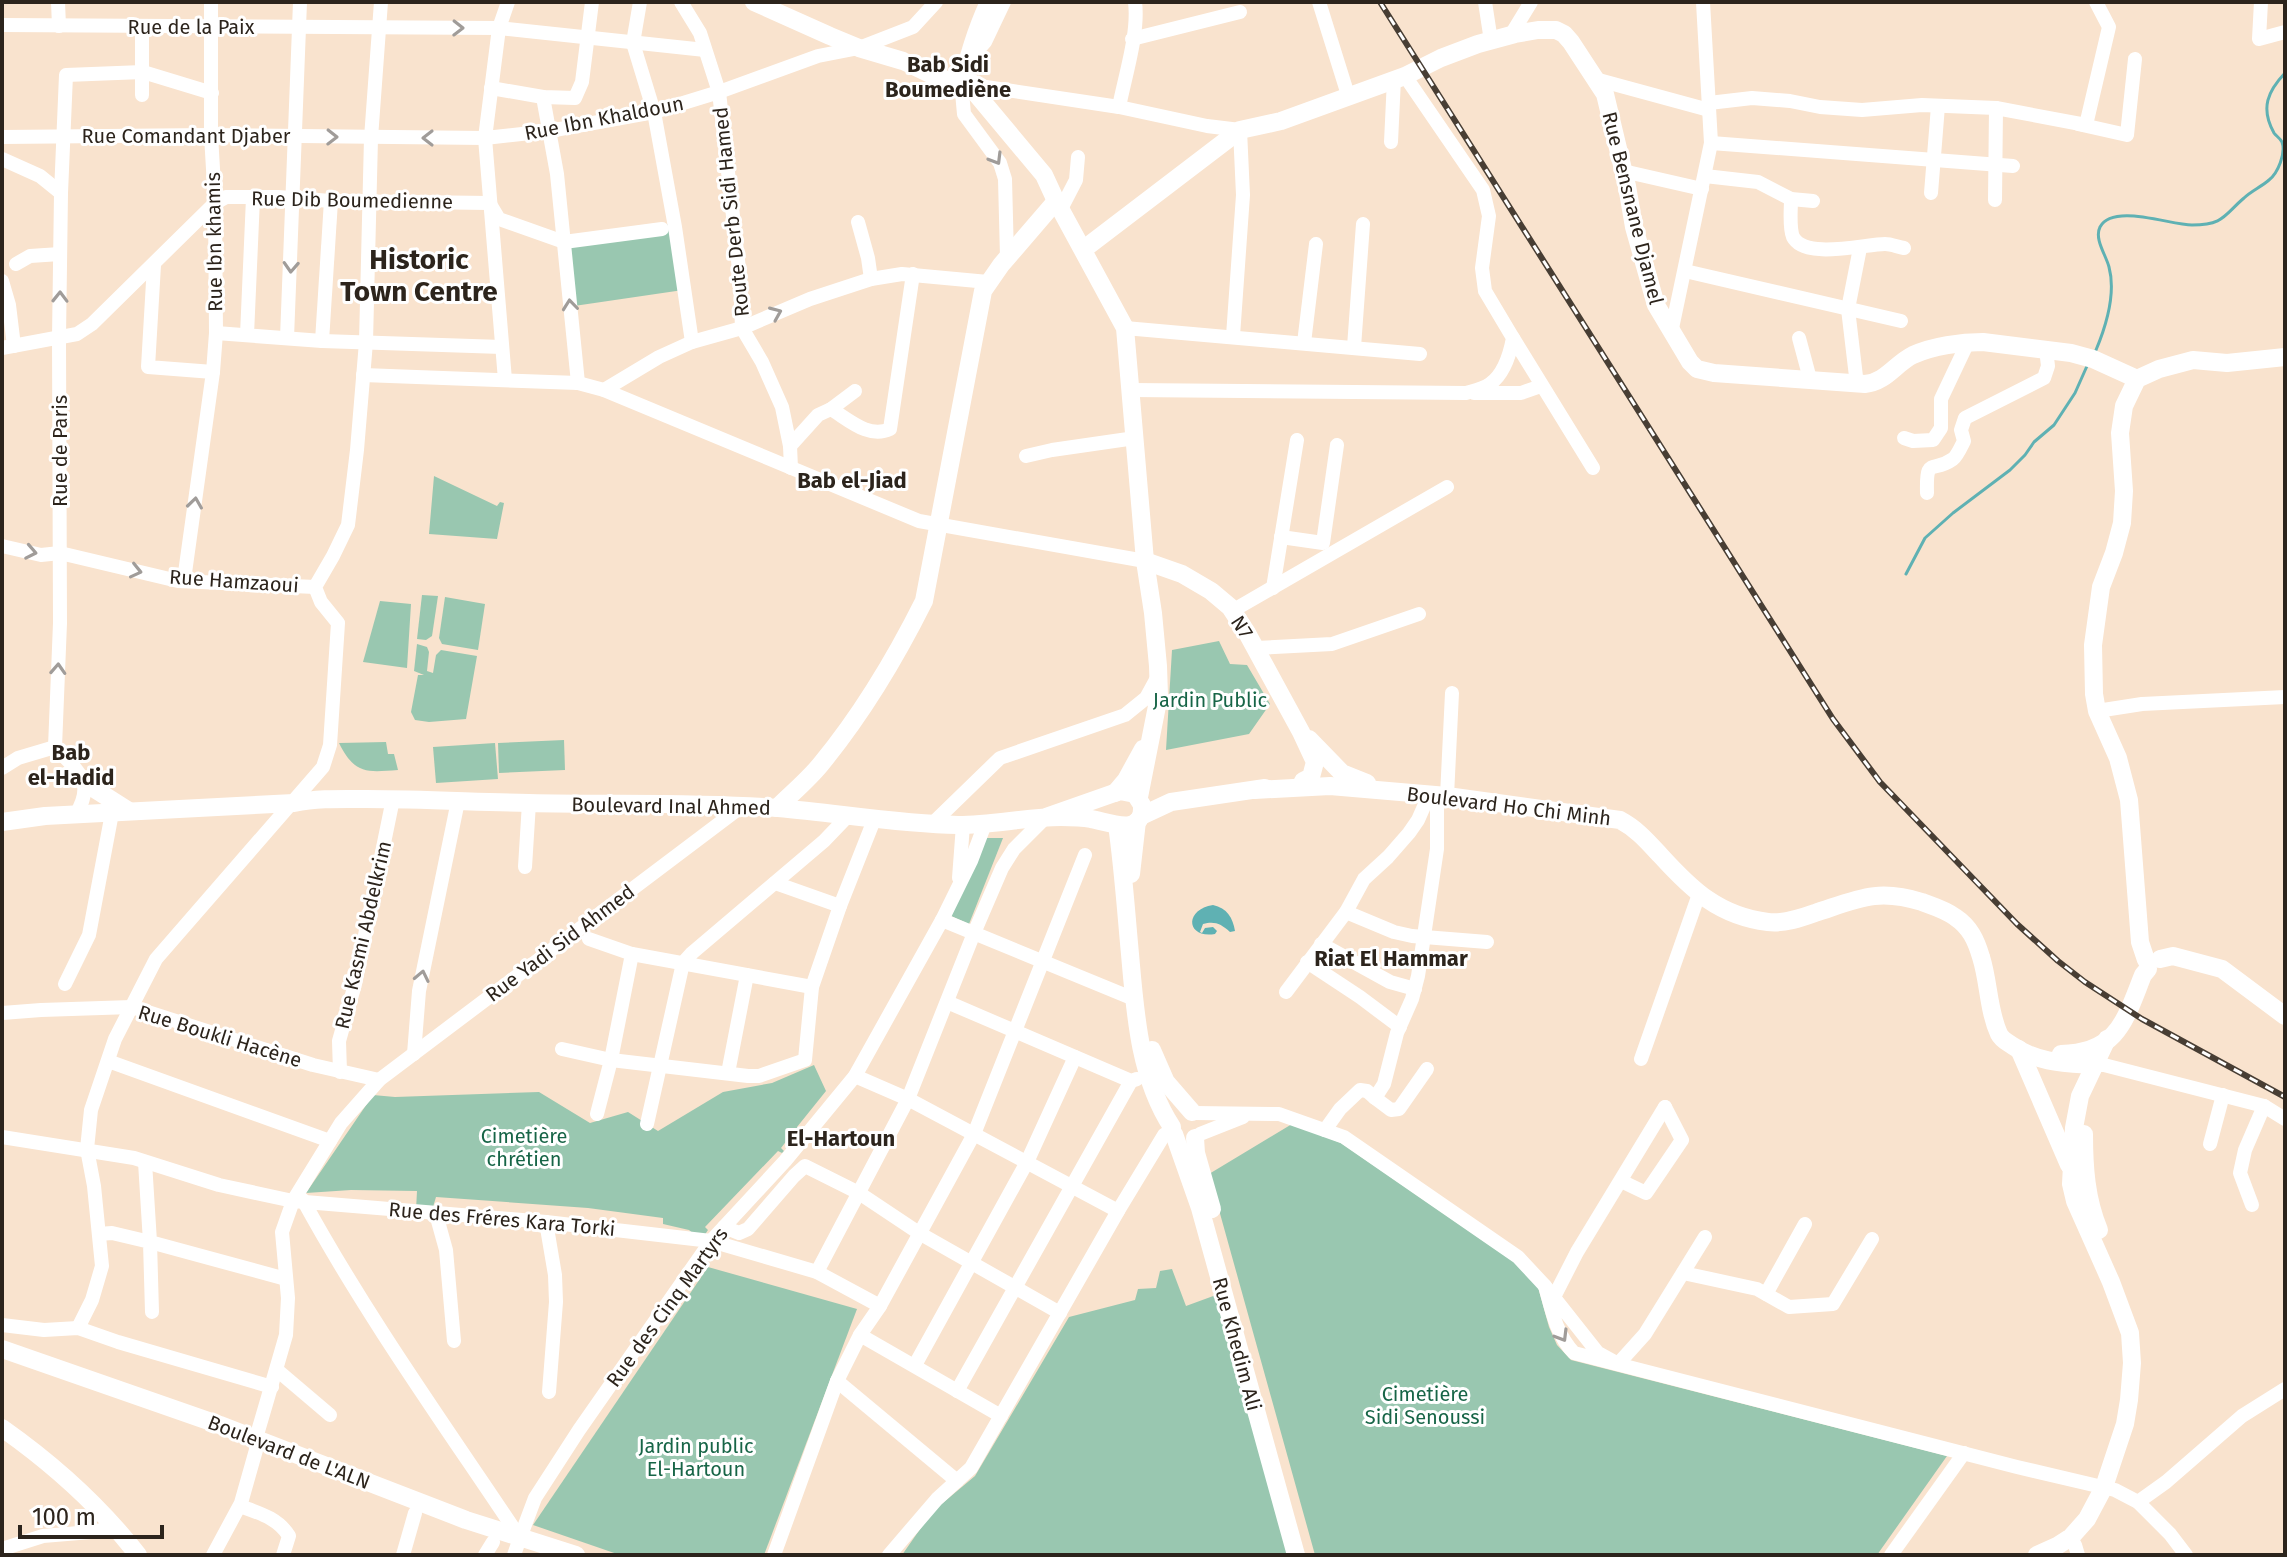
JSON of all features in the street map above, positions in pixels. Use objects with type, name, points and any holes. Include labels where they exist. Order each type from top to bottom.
[{"type":"main road","points":[[754,2],[859,48],[903,61],[967,88],[1044,175],[1125,328],[1159,696],[1131,861],[1130,890],[1140,988],[1154,1057],[1166,1082],[1201,1120],[1202,1129],[1197,1136],[1184,1141],[1171,1127],[1173,1120],[1184,1111],[1193,1112]]},
{"type":"main road","points":[[967,88],[973,37],[989,2]]},
{"type":"main road","name":"Rue Bensnane Djamel","points":[[1084,249],[1240,130],[1281,121],[1491,41],[1548,29],[1564,34],[1605,94],[1634,227],[1656,305],[1671,333],[1697,369],[1857,385],[1878,382],[1911,356],[1968,342],[2046,349],[2093,359],[2137,379]]},
{"type":"main road","points":[[777,808],[820,765],[869,700],[924,601],[983,291],[1007,257],[1058,205]]},
{"type":"main road","points":[[2012,1042],[2061,1054],[2080,1054],[2096,1049],[2138,1007],[2154,983],[2154,963],[2140,942],[2129,800],[2118,758],[2097,711],[2094,694],[2093,645],[2101,587],[2122,523],[2124,491],[2120,433],[2124,406],[2137,379],[2159,369],[2193,360],[2227,363],[2285,357]]},
{"type":"main road","name":"N7","points":[[1145,561],[1182,574],[1211,591],[1232,611],[1256,648],[1301,732]]},
{"type":"main road","points":[[1116,824],[1107,809],[1110,799],[1126,780],[1152,732]]},
{"type":"main road","points":[[1301,732],[1315,762],[1311,777],[1303,781]]},
{"type":"main road","points":[[1301,732],[1327,769],[1330,783]]},
{"type":"main road","points":[[1301,732],[1342,773],[1388,791]]},
{"type":"main road","points":[[809,812],[820,765]]},
{"type":"main road","points":[[1046,817],[1079,817],[1127,826],[1139,809],[1171,802],[1303,781],[1330,783]]},
{"type":"main road","points":[[85,783],[122,813]]},
{"type":"main road","points":[[1254,790],[1330,783]]},
{"type":"main road","name":"Boulevard Ho Chi Minh","points":[[1330,783],[1620,820],[1635,828],[1706,900],[1738,914],[1769,922],[1796,919],[1874,895],[1896,895],[1931,905],[1953,915],[1968,927],[1984,965],[1994,1018],[2012,1042]]},
{"type":"main road","points":[[1046,817],[1125,791],[1139,809]]},
{"type":"main road","name":"Boulevard Inal Ahmed","points":[[2,822],[32,817],[294,803],[313,799],[777,808],[874,820],[962,825],[1046,817]]},
{"type":"main road","name":"Rue Khedim Ali","points":[[1116,824],[1134,999],[1149,1075],[1200,1208],[1296,1555]]},
{"type":"main road","points":[[2154,963],[2178,971],[2222,969],[2285,1016]]},
{"type":"main road","points":[[2075,1201],[2070,1168],[2080,1096],[2118,1029]]},
{"type":"main road","points":[[2012,1042],[2027,1056],[2060,1063],[2099,1065]]},
{"type":"main road","points":[[2012,1042],[2121,1281],[2139,1334],[2143,1366],[2134,1429],[2109,1488],[2071,1537],[2037,1555]]},
{"type":"main road","points":[[2012,1042],[2130,1333],[2132,1363],[2125,1424],[2109,1488],[2101,1517],[2071,1552]]},
{"type":"main road","points":[[2094,1218],[2085,1172],[2084,1132],[2099,1065]]},
{"type":"main road","name":"Rue Khedim Ali","points":[[1197,1136],[1196,1153],[1305,1555]]},
{"type":"main road","name":"Boulevard de L'ALN","points":[[2,1349],[400,1496],[521,1549],[576,1555]]},
{"type":"main road","points":[[2,1359],[256,1444],[415,1513],[486,1552],[521,1549]]},
{"type":"main road","points":[[2,1428],[61,1473],[115,1527],[138,1555]]},
{"type":"street","points":[[58,2],[59,26]]},
{"type":"street","points":[[143,72],[212,98],[211,2]]},
{"type":"street","points":[[287,338],[300,2]]},
{"type":"street","points":[[78,1328],[92,1300],[102,1266],[87,1149],[91,1110],[115,1039],[156,959],[294,803],[323,767],[330,745],[338,623],[321,602],[315,587],[348,525],[357,450],[366,342],[371,138],[381,2]]},
{"type":"street","points":[[505,380],[485,138],[499,28],[508,2]]},
{"type":"street","points":[[491,88],[543,97],[575,98],[582,82],[592,2]]},
{"type":"street","points":[[640,2],[633,43],[654,112],[692,342]]},
{"type":"street","name":"Route Derb Sidi Hamed","points":[[681,2],[700,33],[719,92],[740,278],[742,328],[762,362],[782,407],[791,468]]},
{"type":"street","name":"Rue Ibn Khaldoun","points":[[371,138],[485,138],[549,131],[654,112],[818,56],[859,48],[913,27],[936,2]]},
{"type":"street","points":[[968,61],[985,42],[1004,2]]},
{"type":"street","points":[[1119,107],[1132,39],[1135,2]]},
{"type":"street","points":[[1319,2],[1348,95]]},
{"type":"street","points":[[1485,2],[1491,41]]},
{"type":"street","points":[[1511,35],[1531,2]]},
{"type":"street","points":[[1671,333],[1711,143],[1703,2]]},
{"type":"street","points":[[1595,79],[1709,106],[1752,98],[1862,110],[1922,105],[1996,108],[2086,125],[2109,27],[2096,2]]},
{"type":"street","points":[[2261,2],[2259,39],[2285,32]]},
{"type":"street","points":[[1132,39],[1240,12]]},
{"type":"street","name":"Rue de la Paix","points":[[2,25],[499,28],[705,50]]},
{"type":"street","points":[[142,27],[142,95]]},
{"type":"street","points":[[2075,123],[2127,135],[2135,59]]},
{"type":"street","name":"Rue de Paris","points":[[55,747],[60,623],[60,254],[66,75],[143,72]]},
{"type":"street","points":[[1391,142],[1400,78]]},
{"type":"street","points":[[1400,78],[1483,190],[1489,216],[1482,268],[1485,291],[1593,468]]},
{"type":"street","points":[[1007,257],[1005,179],[1000,163],[964,114],[967,88],[1119,107],[1240,130],[1243,195],[1233,336]]},
{"type":"street","points":[[543,97],[564,242],[578,383]]},
{"type":"street","name":"Rue Ibn khamis","points":[[184,580],[216,333],[212,98]]},
{"type":"street","points":[[1931,193],[1938,106]]},
{"type":"street","points":[[1995,200],[1996,108]]},
{"type":"street","name":"Rue Comandant Djaber","points":[[2,137],[211,135],[371,138]]},
{"type":"street","points":[[1711,143],[2013,166]]},
{"type":"street","points":[[1058,205],[1076,180],[1078,157]]},
{"type":"street","points":[[2,159],[40,176],[61,193]]},
{"type":"street","points":[[1623,171],[1704,183],[1758,182],[1791,199],[1813,201]]},
{"type":"street","name":"Rue Dib Boumedienne","points":[[215,203],[226,197],[490,203]]},
{"type":"street","points":[[247,335],[253,198]]},
{"type":"street","points":[[1791,199],[1792,235],[1800,244],[1813,248],[1860,248],[1886,244],[1904,248]]},
{"type":"street","points":[[322,341],[331,201]]},
{"type":"street","points":[[2,281],[9,305],[8,347],[77,334],[92,324],[215,203]]},
{"type":"street","points":[[490,203],[499,219],[564,242],[662,229]]},
{"type":"street","points":[[858,222],[871,279]]},
{"type":"street","points":[[1354,347],[1363,224]]},
{"type":"street","points":[[1304,343],[1316,244]]},
{"type":"street","points":[[1857,385],[1848,309],[1860,248]]},
{"type":"street","points":[[16,264],[30,256],[60,254]]},
{"type":"street","points":[[154,265],[148,367],[213,372]]},
{"type":"street","points":[[1685,271],[1901,321]]},
{"type":"street","points":[[604,390],[659,357],[692,342],[742,328],[810,299],[871,279],[913,274],[988,282]]},
{"type":"street","points":[[831,409],[864,429],[873,432],[890,429],[913,274]]},
{"type":"street","points":[[1125,328],[1420,354]]},
{"type":"street","points":[[216,333],[322,341],[502,347]]},
{"type":"street","points":[[1466,393],[1490,385],[1496,378],[1510,357],[1513,338]]},
{"type":"street","points":[[1799,338],[1810,379]]},
{"type":"street","points":[[1904,438],[1933,440],[1941,428],[1941,399],[1968,342]]},
{"type":"street","points":[[1927,493],[1927,474],[1931,467],[1953,459],[1964,441],[1961,430],[1965,418],[2044,378],[2048,366],[2046,349]]},
{"type":"street","points":[[363,375],[578,383],[604,390],[919,521],[1145,561]]},
{"type":"street","points":[[1131,390],[1521,393],[1541,386]]},
{"type":"street","points":[[790,446],[818,415],[855,391]]},
{"type":"street","points":[[1026,456],[1135,438]]},
{"type":"street","points":[[1273,588],[1297,440]]},
{"type":"street","points":[[1327,549],[1337,445]]},
{"type":"street","points":[[1232,611],[1273,588],[1327,549],[1447,487]]},
{"type":"street","points":[[1281,537],[1327,549]]},
{"type":"street","name":"Rue Hamzaoui","points":[[2,546],[41,555],[60,553],[178,581],[315,587]]},
{"type":"street","points":[[1256,648],[1332,644],[1419,614]]},
{"type":"street","points":[[932,824],[1000,758],[1125,715],[1146,698],[1158,676]]},
{"type":"street","points":[[1375,1098],[1384,1084],[1400,1027],[1415,989],[1437,849],[1438,795],[1452,693]]},
{"type":"street","points":[[2097,711],[2142,704],[2285,697]]},
{"type":"street","points":[[2,768],[18,758],[55,747],[85,783],[86,793],[76,814]]},
{"type":"street","points":[[957,886],[962,852],[961,807],[977,781]]},
{"type":"street","points":[[1286,992],[1346,912],[1364,879],[1388,857],[1438,795]]},
{"type":"street","name":"Rue Kasmi Abdelkrim","points":[[340,1072],[339,1041],[355,984],[393,799]]},
{"type":"street","points":[[414,1054],[419,991],[458,801]]},
{"type":"street","points":[[525,867],[529,803]]},
{"type":"street","name":"Rue Yadi Sid Ahmed","points":[[213,1555],[240,1506],[286,1335],[282,1232],[341,1123],[379,1080],[741,807]]},
{"type":"street","points":[[65,984],[89,935],[122,813]]},
{"type":"street","points":[[647,1124],[683,963],[824,841],[847,817]]},
{"type":"street","points":[[817,1272],[908,1099],[974,933],[1009,855],[1046,817]]},
{"type":"street","points":[[562,1049],[611,1060],[759,1076],[805,1060],[812,987],[874,820]]},
{"type":"street","points":[[957,886],[971,861],[985,824]]},
{"type":"street","points":[[774,1555],[837,1381],[974,1134],[1085,855]]},
{"type":"street","points":[[775,883],[840,906]]},
{"type":"street","name":"Rue des Cinq Martyrs","points":[[521,1549],[535,1498],[711,1241],[785,1161],[855,1076],[942,920],[957,886]]},
{"type":"street","points":[[1641,1059],[1699,894]]},
{"type":"street","points":[[1346,912],[1394,932],[1424,938],[1487,942]]},
{"type":"street","points":[[942,920],[1134,999]]},
{"type":"street","points":[[589,939],[632,954],[812,987]]},
{"type":"street","points":[[1321,944],[1390,982],[1415,989]]},
{"type":"street","points":[[597,1114],[632,954]]},
{"type":"street","points":[[1307,962],[1400,1027]]},
{"type":"street","points":[[728,1073],[747,975]]},
{"type":"street","points":[[947,1002],[1131,1081],[1149,1075]]},
{"type":"street","name":"Rue Boukli Hacène","points":[[2,1013],[132,1007],[340,1072],[379,1080]]},
{"type":"street","points":[[915,1365],[1027,1162],[1075,1057]]},
{"type":"street","points":[[108,1061],[330,1141]]},
{"type":"street","points":[[2099,1065],[2264,1106],[2285,1119]]},
{"type":"street","points":[[1325,1130],[1340,1109],[1360,1090],[1367,1091],[1391,1110],[1399,1109],[1427,1069]]},
{"type":"street","points":[[855,1076],[908,1099],[1118,1211]]},
{"type":"street","points":[[957,1391],[1131,1081]]},
{"type":"street","points":[[2210,1144],[2223,1095]]},
{"type":"street","points":[[2252,1205],[2240,1173],[2245,1150],[2264,1106]]},
{"type":"street","points":[[1549,1291],[1577,1252],[1665,1107],[1682,1140],[1646,1193],[1621,1181]]},
{"type":"street","points":[[1193,1112],[1279,1114],[1344,1137],[1518,1257],[1598,1353],[1618,1364],[2109,1488],[2138,1502],[2186,1555]]},
{"type":"street","points":[[1197,1136],[1228,1121],[1258,1112]]},
{"type":"street","points":[[889,1555],[920,1517],[971,1468],[1118,1211],[1171,1127]]},
{"type":"street","name":"Rue des Fréres Kara Torki","points":[[2,1137],[134,1158],[219,1185],[298,1200],[546,1222],[711,1241],[817,1272],[880,1306]]},
{"type":"street","points":[[145,1162],[152,1312]]},
{"type":"street","points":[[724,1227],[739,1233],[748,1229],[805,1166],[859,1193],[919,1233],[1060,1313]]},
{"type":"street","points":[[298,1200],[521,1549]]},
{"type":"street","points":[[436,1214],[446,1250],[454,1341]]},
{"type":"street","points":[[546,1222],[556,1302],[549,1392]]},
{"type":"street","points":[[1766,1294],[1805,1224]]},
{"type":"street","points":[[99,1234],[112,1233],[150,1242],[286,1279]]},
{"type":"street","points":[[1618,1364],[1645,1334],[1705,1237]]},
{"type":"street","points":[[1683,1273],[1757,1289],[1789,1307],[1833,1304],[1872,1239]]},
{"type":"street","points":[[2,1325],[44,1330],[78,1328],[272,1387]]},
{"type":"street","points":[[860,1335],[1001,1416]]},
{"type":"street","points":[[277,1370],[330,1415]]},
{"type":"street","points":[[837,1381],[957,1481]]},
{"type":"street","points":[[2138,1502],[2166,1482],[2242,1416],[2285,1389]]},
{"type":"street","points":[[1891,1555],[1964,1453]]},
{"type":"street","points":[[240,1506],[275,1520],[283,1527],[289,1536],[283,1555]]},
{"type":"street","points":[[403,1555],[415,1513]]},
{"type":"street","points":[[2,1549],[43,1536],[115,1527]]},
{"type":"green space","points":[[673,224],[683,290],[574,306],[565,238]]},
{"type":"green space","points":[[434,476],[497,506],[500,502],[504,503],[497,539],[429,534]]},
{"type":"green space","points":[[422,595],[438,596],[432,636],[426,640],[417,639]]},
{"type":"green space","points":[[445,597],[485,604],[478,650],[442,644],[439,638]]},
{"type":"green space","points":[[380,601],[411,604],[407,668],[363,662]]},
{"type":"green space","name":"Jardin Public","points":[[1219,641],[1230,664],[1247,665],[1270,704],[1249,734],[1166,750],[1172,650]]},
{"type":"green space","points":[[417,644],[427,647],[427,671],[433,673],[436,655],[441,650],[477,656],[466,719],[415,720],[411,712],[418,675],[424,675],[414,671]]},
{"type":"green space","points":[[564,740],[565,770],[499,773],[498,743]]},
{"type":"green space","points":[[386,742],[388,754],[394,754],[398,770],[363,769],[351,761],[339,743]]},
{"type":"green space","points":[[495,743],[498,779],[436,783],[433,747]]},
{"type":"green space","points":[[982,838],[1003,838],[969,924],[951,916]]},
{"type":"green space","name":"Cimetière chrétien","points":[[814,1065],[826,1091],[797,1127],[804,1132],[799,1140],[791,1135],[781,1148],[784,1151],[778,1151],[705,1227],[708,1230],[704,1236],[663,1224],[663,1218],[588,1208],[436,1197],[433,1207],[416,1210],[417,1191],[306,1193],[373,1095],[539,1092],[590,1123],[628,1112],[658,1131],[723,1092],[772,1083]]},
{"type":"green space","name":"Cimetière Sidi Senoussi","points":[[1292,1124],[1341,1143],[1514,1262],[1538,1287],[1557,1345],[1571,1360],[1947,1456],[1877,1555],[1315,1555],[1209,1174]]},
{"type":"green space","name":"Jardin public El-Hartoun","points":[[708,1267],[857,1309],[764,1555],[620,1555],[533,1525]]},
{"type":"green space","points":[[1172,1269],[1186,1306],[1216,1295],[1288,1555],[902,1555],[932,1512],[975,1476],[1069,1317],[1135,1300],[1138,1289],[1156,1288],[1160,1271]]},
{"type":"water","points":[[1213,905],[1222,908],[1233,922],[1235,931],[1230,932],[1221,925],[1211,923],[1203,924],[1199,932],[1192,923],[1197,912]]},
{"type":"water","points":[[1213,927],[1217,931],[1215,934],[1202,933],[1205,928]]},
{"type":"waterway","points":[[2096,350],[2111,298],[2109,267],[2098,237],[2100,227],[2107,220],[2129,216],[2192,225],[2211,223],[2222,218],[2269,180],[2280,162],[2283,147],[2267,116],[2268,100],[2285,73]]},
{"type":"waterway","points":[[1906,574],[1925,538],[2010,470],[2034,442],[2054,425],[2075,393],[2087,366]]},
{"type":"railway","points":[[1380,2],[1833,719],[1880,782],[2017,924],[2058,961],[2142,1019],[2285,1097]]},
{"type":"district","name":"Bab Sidi Boumediène","points":[[948,76]]},
{"type":"district","name":"Historic Town Centre","points":[[419,275]]},
{"type":"district","name":"Bab el-Jiad","points":[[852,480]]},
{"type":"district","name":"Bab el-Hadid","points":[[71,764]]},
{"type":"district","name":"Riat El Hammar","points":[[1391,958]]},
{"type":"district","name":"El-Hartoun","points":[[841,1138]]}]
